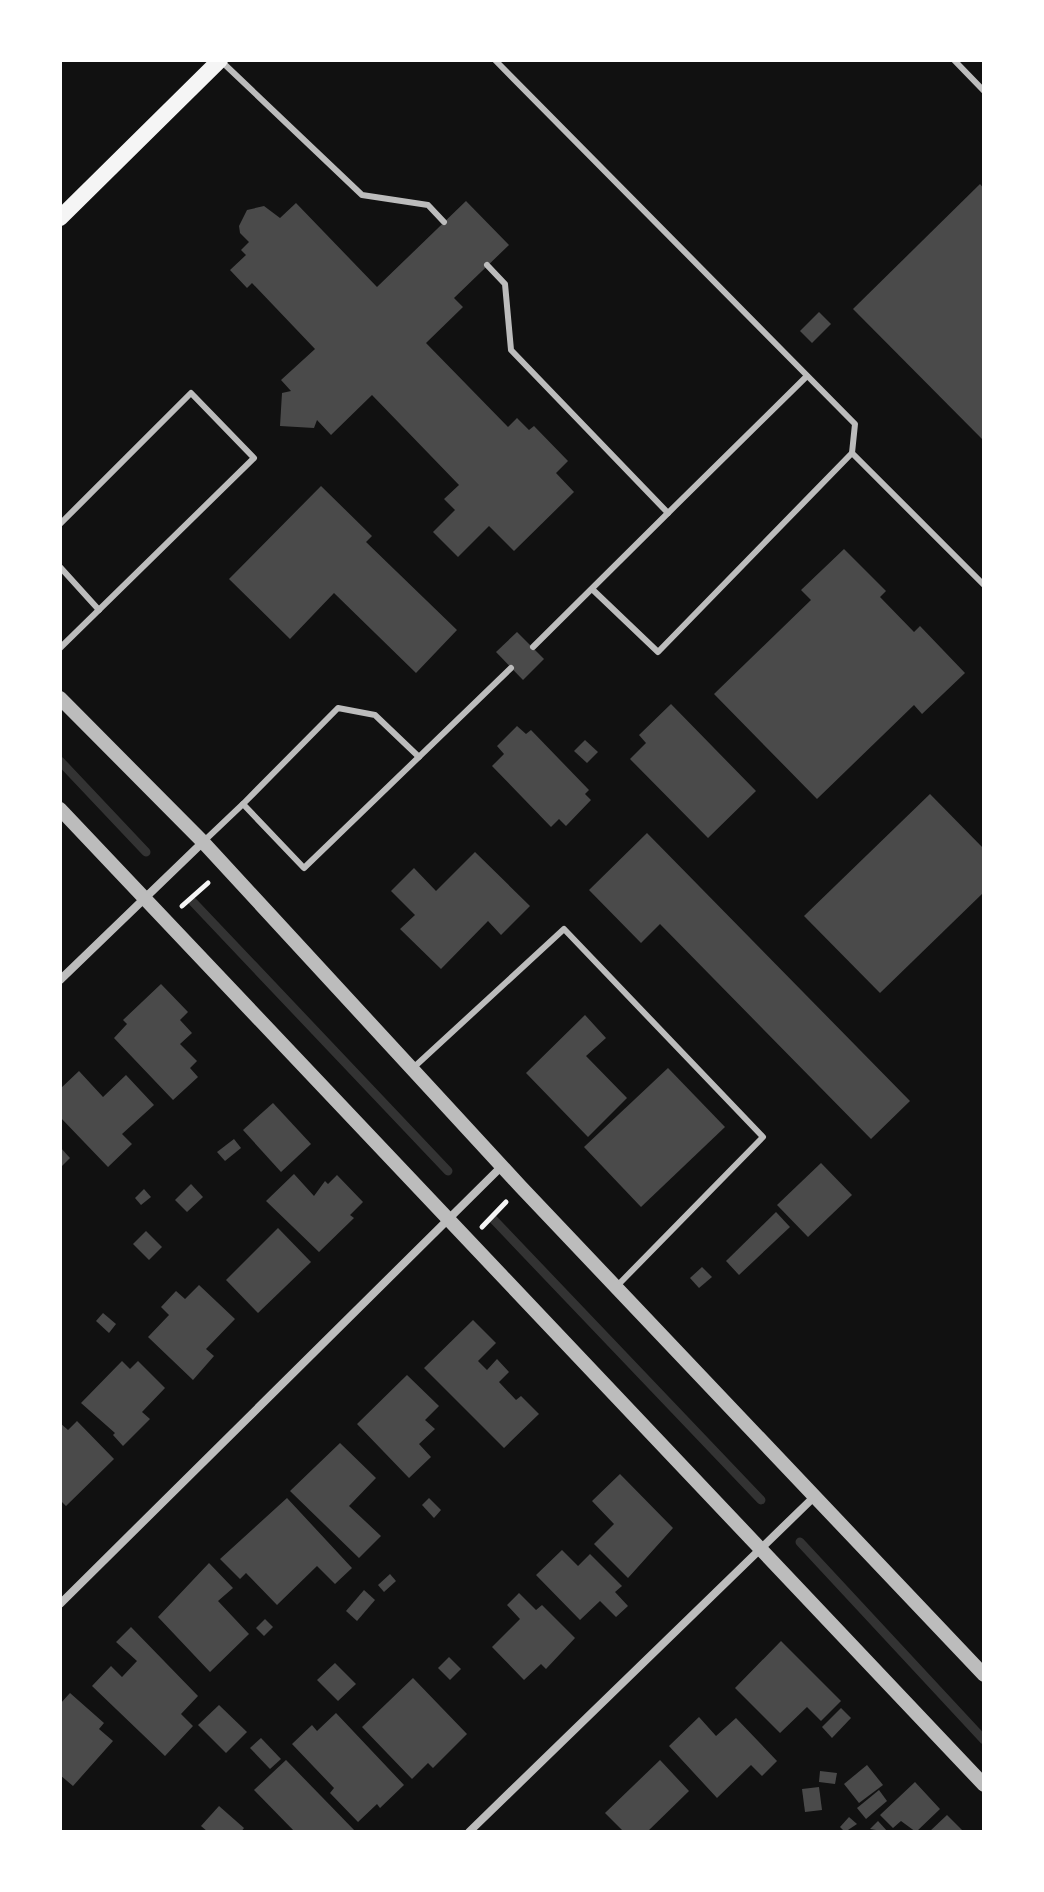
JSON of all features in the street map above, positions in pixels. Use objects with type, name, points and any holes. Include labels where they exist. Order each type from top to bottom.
[{"type":"main road","points":[[60,218],[220,60]]},
{"type":"street","points":[[60,698],[203,842],[502,1166],[984,1675]]},
{"type":"street","points":[[60,809],[984,1785]]},
{"type":"street","points":[[60,980],[203,842]]},
{"type":"street","points":[[60,1604],[502,1166]]},
{"type":"street","points":[[469,1832],[758,1548],[815,1496]]},
{"type":"lane","points":[[220,60],[362,195],[428,205],[444,222]]},
{"type":"lane","points":[[495,60],[855,424],[852,453],[658,652],[592,589]]},
{"type":"lane","points":[[954,60],[984,91]]},
{"type":"lane","points":[[487,265],[505,284],[511,350],[668,513]]},
{"type":"lane","points":[[533,647],[807,376]]},
{"type":"lane","points":[[60,524],[191,393],[254,458],[60,648]]},
{"type":"lane","points":[[852,453],[984,585]]},
{"type":"lane","points":[[60,567],[99,610]]},
{"type":"lane","points":[[243,804],[304,868],[511,668]]},
{"type":"lane","points":[[203,842],[338,708],[375,715],[419,757]]},
{"type":"lane","points":[[412,1069],[564,929],[763,1137],[616,1287]]},
{"type":"path","points":[[176,912],[208,883]]},
{"type":"path","points":[[482,1227],[507,1201]]},
{"type":"building","points":[[980,184],[984,189],[984,441],[853,309]]},
{"type":"building","points":[[466,201],[509,245],[454,298],[463,307],[426,343],[508,427],[517,418],[529,430],[534,426],[568,461],[556,473],[574,492],[514,551],[489,526],[458,557],[433,532],[455,510],[444,499],[459,485],[372,395],[331,435],[317,420],[314,428],[280,426],[282,393],[291,391],[281,380],[315,349],[252,283],[247,288],[230,270],[246,255],[241,250],[249,242],[240,233],[239,226],[247,210],[264,206],[280,218],[296,203],[377,287]]},
{"type":"building","points":[[819,312],[831,324],[812,343],[800,331]]},
{"type":"building","points":[[321,486],[372,536],[366,542],[457,630],[416,673],[334,593],[290,639],[229,579]]},
{"type":"building","points":[[844,549],[886,591],[880,597],[914,632],[920,626],[965,673],[922,714],[914,705],[817,799],[714,694],[811,600],[801,590]]},
{"type":"building","points":[[517,632],[544,659],[523,680],[496,652]]},
{"type":"building","points":[[671,704],[756,791],[708,838],[630,759],[646,743],[639,735]]},
{"type":"building","points":[[517,726],[526,734],[531,730],[589,790],[585,794],[591,800],[566,826],[559,819],[551,827],[492,766],[504,754],[497,746]]},
{"type":"building","points":[[585,740],[598,752],[587,763],[574,751]]},
{"type":"building","points":[[930,794],[984,849],[984,892],[880,993],[804,916]]},
{"type":"building","points":[[647,833],[910,1101],[871,1139],[660,924],[641,943],[589,890]]},
{"type":"building","points":[[475,852],[530,906],[501,935],[488,921],[441,969],[400,929],[415,915],[391,891],[414,868],[436,891]]},
{"type":"building","points":[[161,984],[188,1012],[180,1020],[192,1033],[180,1044],[197,1061],[190,1068],[198,1077],[173,1100],[114,1038],[127,1024],[123,1020]]},
{"type":"building","points":[[585,1015],[606,1038],[586,1056],[627,1098],[588,1137],[526,1073]]},
{"type":"building","points":[[668,1068],[725,1127],[641,1207],[584,1147]]},
{"type":"building","points":[[79,1071],[103,1097],[126,1075],[154,1105],[122,1134],[132,1144],[108,1167],[60,1117],[60,1089]]},
{"type":"building","points":[[273,1103],[311,1144],[281,1172],[243,1130]]},
{"type":"building","points":[[234,1139],[241,1148],[225,1161],[217,1152]]},
{"type":"building","points":[[60,1147],[70,1158],[60,1168]]},
{"type":"building","points":[[821,1163],[852,1195],[808,1237],[777,1205]]},
{"type":"building","points":[[294,1174],[314,1196],[325,1181],[328,1184],[337,1175],[363,1202],[350,1215],[354,1218],[319,1252],[266,1201]]},
{"type":"building","points":[[191,1184],[203,1197],[187,1212],[175,1200]]},
{"type":"building","points":[[144,1189],[151,1197],[141,1205],[135,1198]]},
{"type":"building","points":[[776,1212],[790,1227],[739,1275],[726,1261]]},
{"type":"building","points":[[278,1228],[311,1262],[258,1313],[226,1280]]},
{"type":"building","points":[[146,1231],[162,1247],[149,1260],[133,1244]]},
{"type":"building","points":[[702,1267],[712,1277],[699,1288],[690,1278]]},
{"type":"building","points":[[199,1285],[235,1319],[206,1349],[214,1356],[193,1380],[148,1337],[169,1315],[161,1307],[176,1291],[185,1299]]},
{"type":"building","points":[[103,1313],[116,1324],[109,1333],[96,1321]]},
{"type":"building","points":[[473,1320],[496,1343],[478,1361],[487,1370],[497,1359],[509,1372],[499,1382],[516,1400],[521,1396],[539,1414],[504,1448],[424,1368]]},
{"type":"building","points":[[122,1361],[130,1369],[138,1361],[165,1388],[142,1412],[150,1419],[123,1446],[113,1435],[115,1433],[81,1403]]},
{"type":"building","points":[[407,1375],[439,1406],[425,1420],[435,1429],[419,1444],[431,1457],[409,1478],[357,1424]]},
{"type":"building","points":[[77,1421],[114,1459],[66,1506],[60,1500],[60,1423],[68,1430]]},
{"type":"building","points":[[340,1443],[376,1478],[349,1506],[381,1536],[359,1558],[290,1491]]},
{"type":"building","points":[[620,1474],[673,1528],[628,1578],[594,1544],[614,1524],[592,1501]]},
{"type":"building","points":[[287,1498],[352,1568],[335,1584],[317,1566],[277,1605],[246,1573],[240,1579],[220,1559]]},
{"type":"building","points":[[429,1498],[441,1510],[434,1518],[422,1505]]},
{"type":"building","points":[[562,1550],[578,1566],[590,1554],[622,1586],[615,1592],[628,1606],[616,1617],[600,1601],[580,1620],[536,1575]]},
{"type":"building","points":[[209,1563],[233,1588],[218,1601],[249,1634],[210,1672],[158,1617]]},
{"type":"building","points":[[390,1574],[396,1581],[384,1592],[378,1585]]},
{"type":"building","points":[[364,1590],[375,1600],[357,1621],[346,1611]]},
{"type":"building","points":[[519,1593],[536,1610],[542,1605],[575,1638],[546,1669],[541,1664],[524,1680],[492,1647],[520,1619],[507,1605]]},
{"type":"building","points":[[265,1619],[273,1627],[264,1636],[256,1628]]},
{"type":"building","points":[[131,1627],[198,1696],[181,1714],[193,1726],[165,1756],[92,1686],[111,1666],[122,1677],[137,1661],[116,1642]]},
{"type":"building","points":[[781,1641],[841,1701],[821,1721],[807,1707],[780,1733],[735,1688]]},
{"type":"building","points":[[449,1657],[461,1669],[450,1680],[438,1668]]},
{"type":"building","points":[[335,1663],[356,1684],[338,1701],[317,1680]]},
{"type":"building","points":[[413,1678],[467,1734],[433,1768],[428,1763],[412,1779],[362,1727]]},
{"type":"building","points":[[70,1693],[104,1723],[99,1729],[113,1741],[73,1786],[60,1775],[60,1704]]},
{"type":"building","points":[[219,1705],[247,1732],[226,1753],[198,1725]]},
{"type":"building","points":[[841,1708],[851,1718],[832,1738],[822,1727]]},
{"type":"building","points":[[336,1713],[404,1785],[380,1808],[377,1804],[358,1822],[330,1793],[334,1788],[292,1744],[312,1725],[317,1731]]},
{"type":"building","points":[[699,1717],[716,1736],[736,1718],[777,1761],[762,1776],[751,1765],[717,1798],[669,1746]]},
{"type":"building","points":[[261,1738],[281,1759],[270,1769],[250,1748]]},
{"type":"building","points":[[286,1760],[356,1832],[295,1832],[254,1790]]},
{"type":"building","points":[[660,1760],[689,1791],[647,1832],[624,1832],[605,1813]]},
{"type":"building","points":[[867,1765],[883,1785],[859,1803],[844,1784]]},
{"type":"building","points":[[820,1771],[837,1773],[835,1784],[819,1782]]},
{"type":"building","points":[[915,1782],[940,1809],[916,1832],[901,1821],[893,1828],[880,1815]]},
{"type":"building","points":[[819,1787],[822,1810],[805,1812],[802,1789]]},
{"type":"building","points":[[879,1790],[887,1801],[866,1819],[857,1808]]},
{"type":"building","points":[[219,1806],[244,1828],[241,1832],[208,1832],[201,1826]]},
{"type":"building","points":[[947,1815],[964,1832],[929,1832]]},
{"type":"building","points":[[849,1817],[857,1824],[845,1832],[840,1827]]},
{"type":"building","points":[[878,1821],[888,1832],[870,1829]]},
{"type":"waterway","points":[[60,761],[146,852]]},
{"type":"waterway","points":[[193,902],[448,1171]]},
{"type":"waterway","points":[[493,1219],[761,1500]]},
{"type":"waterway","points":[[800,1542],[984,1740]]}]
